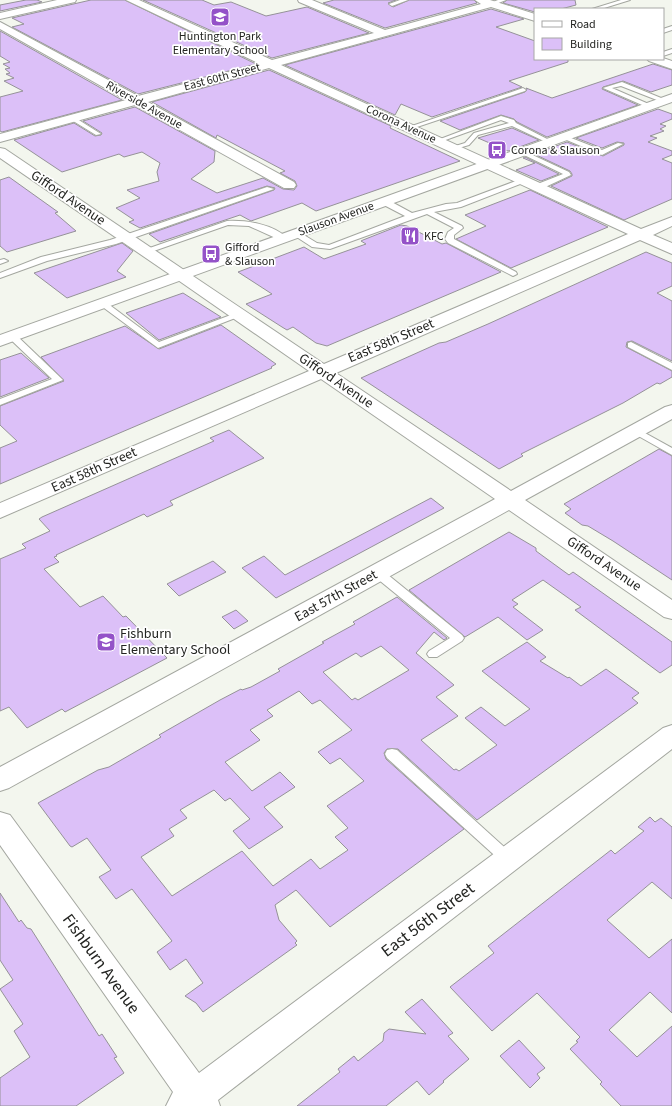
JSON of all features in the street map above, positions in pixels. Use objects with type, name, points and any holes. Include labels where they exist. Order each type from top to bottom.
[{"type":"street","points":[[0,16],[71,0]]},
{"type":"street","name":"Corona Avenue","points":[[131,0],[672,248]]},
{"type":"street","points":[[303,0],[384,33]]},
{"type":"street","points":[[486,2],[534,18]]},
{"type":"street","name":"East 60th Street","points":[[0,138],[384,33],[486,2]]},
{"type":"street","name":"Riverside Avenue","points":[[0,26],[289,185]]},
{"type":"street","points":[[656,60],[672,66]]},
{"type":"street","name":"Slauson Avenue","points":[[6,338],[668,99]]},
{"type":"street","name":"Gifford Avenue","points":[[0,152],[672,611]]},
{"type":"street","name":"East 58th Street","points":[[0,511],[321,371],[672,221]]},
{"type":"street","name":"East 57th Street","points":[[0,780],[378,573],[509,499],[672,411]]},
{"type":"street","name":"East 56th Street","points":[[194,1103],[508,859],[672,735]]},
{"type":"street","name":"Fishburn Avenue","points":[[0,823],[194,1103]]},
{"type":"lane","points":[[392,4],[405,0]]},
{"type":"lane","points":[[486,2],[503,0]]},
{"type":"lane","points":[[599,8],[627,0]]},
{"type":"lane","points":[[649,106],[606,88],[622,84],[668,99]]},
{"type":"lane","points":[[409,128],[523,90]]},
{"type":"lane","points":[[72,118],[98,134]]},
{"type":"lane","points":[[438,141],[501,118],[512,121],[513,124],[550,142]]},
{"type":"lane","points":[[452,148],[467,144],[476,134],[513,124]]},
{"type":"lane","points":[[564,137],[602,153],[620,144]]},
{"type":"lane","points":[[522,152],[567,172],[567,175],[538,187]]},
{"type":"lane","points":[[145,251],[227,223],[236,222],[259,225],[315,245],[330,247],[411,216],[446,206],[458,205],[524,181]]},
{"type":"lane","points":[[0,276],[44,259],[126,238],[270,189]]},
{"type":"lane","points":[[384,202],[411,216]]},
{"type":"lane","points":[[427,211],[459,228],[451,234],[449,238],[451,242],[513,274]]},
{"type":"lane","points":[[103,303],[158,345],[239,315]]},
{"type":"lane","points":[[0,402],[58,380],[6,338]]},
{"type":"lane","points":[[631,345],[672,367]]},
{"type":"lane","points":[[636,431],[672,452]]},
{"type":"lane","points":[[378,573],[458,638],[433,654]]},
{"type":"lane","points":[[392,754],[508,859]]},
{"type":"building","points":[[26,0],[37,0],[42,2],[0,11],[0,5]]},
{"type":"building","points":[[91,0],[125,0],[256,64],[138,94],[12,27],[24,24],[12,18]]},
{"type":"building","points":[[143,0],[202,0],[214,5],[231,2],[266,16],[307,7],[369,33],[272,58]]},
{"type":"building","points":[[334,0],[396,0],[388,3],[393,7],[409,0],[474,0],[477,3],[385,28],[323,3]]},
{"type":"building","points":[[507,0],[575,0],[576,5],[565,8],[534,8],[534,12],[503,3]]},
{"type":"building","points":[[491,9],[524,19],[496,27],[534,41],[534,60],[568,60],[568,62],[509,81],[522,87],[432,117],[401,104],[395,115],[285,65]]},
{"type":"building","points":[[0,31],[122,100],[2,132],[0,131],[0,97],[23,91],[4,81],[14,78],[6,74],[10,73],[5,69],[10,68],[3,64],[10,62],[0,56]]},
{"type":"building","points":[[653,64],[672,70],[672,85],[651,92],[623,81],[603,87],[602,89],[638,105],[547,137],[514,119],[501,115],[460,130],[440,121],[525,92],[527,90],[526,88],[552,98]]},
{"type":"building","points":[[269,70],[391,126],[390,128],[460,161],[316,211],[302,203],[251,221],[240,215],[160,242],[149,234],[274,190],[275,188],[267,186],[140,228],[129,222],[134,220],[116,208],[140,198],[127,190],[159,181],[157,172],[160,163],[142,152],[124,157],[119,154],[62,172],[14,140],[74,123],[95,136],[101,135],[102,133],[83,121],[135,107],[215,151],[214,162],[191,179],[217,193],[263,178],[283,189],[294,190],[297,186],[295,181],[280,173],[285,171],[217,135],[216,138],[152,102]]},
{"type":"building","points":[[658,109],[672,114],[672,119],[660,124],[666,126],[660,129],[664,131],[650,136],[657,138],[648,142],[672,151],[672,155],[662,159],[672,163],[672,199],[624,220],[551,186],[572,176],[572,174],[570,171],[534,154],[567,142],[603,156],[624,145],[624,143],[617,142],[602,148],[576,138]]},
{"type":"building","points":[[512,128],[539,140],[508,151],[478,138]]},
{"type":"building","points":[[525,157],[559,174],[541,181],[516,170],[535,163],[523,158]]},
{"type":"building","points":[[9,177],[58,212],[55,213],[76,231],[7,252],[0,246],[0,180]]},
{"type":"building","points":[[530,190],[608,227],[511,268],[456,239],[486,226],[465,215]]},
{"type":"building","points":[[401,225],[407,226],[442,244],[446,243],[501,272],[327,346],[316,343],[293,327],[287,330],[246,304],[272,294],[238,272],[304,247],[324,259],[366,244],[361,241]]},
{"type":"building","points":[[122,243],[133,251],[117,271],[126,277],[67,298],[34,273]]},
{"type":"building","points":[[646,252],[672,263],[672,286],[657,293],[672,301],[672,361],[632,341],[627,342],[626,347],[672,371],[672,377],[660,384],[657,383],[623,403],[521,454],[523,456],[499,469],[361,378],[439,343],[446,342],[488,324]]},
{"type":"building","points":[[183,293],[221,317],[159,340],[126,313]]},
{"type":"building","points":[[221,325],[276,364],[271,367],[272,368],[0,484],[0,448],[17,441],[0,425],[0,406],[64,381],[41,357],[125,326],[159,349]]},
{"type":"building","points":[[21,353],[49,378],[0,397],[0,360]]},
{"type":"building","points":[[229,430],[264,458],[170,501],[173,505],[147,517],[144,514],[56,555],[57,556],[54,557],[59,562],[44,569],[80,607],[103,596],[123,617],[126,616],[167,658],[65,712],[62,709],[27,728],[9,707],[0,711],[0,559],[26,548],[22,544],[50,531],[39,519],[42,517],[214,441],[210,438]]},
{"type":"building","points":[[659,449],[672,456],[672,580],[613,541],[588,526],[582,525],[565,513],[571,509],[564,504]]},
{"type":"building","points":[[431,498],[444,508],[276,598],[242,568],[264,556],[285,575]]},
{"type":"building","points":[[509,532],[536,548],[536,551],[569,575],[573,572],[672,642],[672,665],[660,673],[575,610],[581,607],[543,580],[512,600],[518,604],[513,607],[543,630],[527,640],[498,617],[465,637],[409,590]]},
{"type":"building","points":[[213,561],[226,572],[179,596],[167,584]]},
{"type":"building","points":[[397,597],[447,638],[444,640],[434,632],[416,653],[454,685],[436,697],[458,716],[421,740],[454,770],[456,769],[459,771],[497,745],[465,718],[481,707],[505,726],[530,709],[482,671],[527,642],[546,657],[540,661],[568,678],[569,677],[581,686],[606,669],[639,693],[632,698],[638,703],[477,820],[398,749],[387,749],[384,753],[386,759],[464,829],[330,927],[296,890],[275,905],[279,920],[297,941],[295,943],[297,945],[203,1012],[196,1003],[185,996],[203,983],[186,959],[170,970],[157,952],[172,941],[132,889],[116,899],[99,877],[111,870],[87,838],[72,847],[70,846],[38,803],[98,770],[109,767],[161,737],[159,735],[220,700],[241,689],[251,687],[280,671],[278,669],[355,624],[353,622]],"holes":[[[381,646],[409,670],[358,700],[355,698],[352,700],[323,672],[356,653],[361,657]],[[299,691],[312,704],[320,700],[352,730],[318,752],[330,764],[340,758],[364,781],[327,806],[348,828],[335,837],[348,850],[320,869],[311,859],[273,886],[242,851],[172,896],[141,857],[174,836],[169,829],[187,818],[180,810],[214,790],[225,801],[230,798],[250,819],[233,831],[249,849],[283,827],[264,807],[295,787],[280,772],[252,791],[225,762],[260,740],[250,730],[273,716],[267,710]]]},
{"type":"building","points":[[236,610],[248,621],[234,629],[222,617]]},
{"type":"building","points":[[650,817],[655,822],[661,818],[672,827],[672,899],[652,882],[607,920],[649,958],[672,939],[672,1013],[650,992],[609,1030],[637,1057],[672,1026],[672,1106],[621,1106],[600,1084],[602,1082],[570,1049],[578,1042],[576,1041],[580,1037],[537,993],[492,1031],[450,987],[494,953],[488,946],[611,850],[615,854],[644,831],[638,827]]},
{"type":"building","points":[[0,893],[19,922],[21,920],[27,928],[31,929],[99,1036],[102,1034],[117,1057],[114,1058],[124,1073],[76,1106],[0,1106],[0,1078],[30,1057],[14,1031],[23,1024],[0,989],[13,980],[0,960]]},
{"type":"building","points":[[422,999],[453,1033],[448,1036],[469,1059],[429,1095],[417,1081],[386,1106],[297,1106],[340,1072],[338,1069],[354,1056],[358,1061],[383,1041],[384,1033],[389,1029],[426,1034],[405,1012]]},
{"type":"building","points":[[519,1040],[545,1068],[537,1074],[540,1078],[530,1088],[500,1056]]},
{"type":"place","name":"Huntington Park Elementary School","points":[[220,17]]},
{"type":"place","name":"Corona & Slauson","points":[[497,150]]},
{"type":"place","name":"KFC","points":[[410,236]]},
{"type":"place","name":"Gifford & Slauson","points":[[211,254]]},
{"type":"place","name":"Fishburn Elementary School","points":[[106,642]]}]
